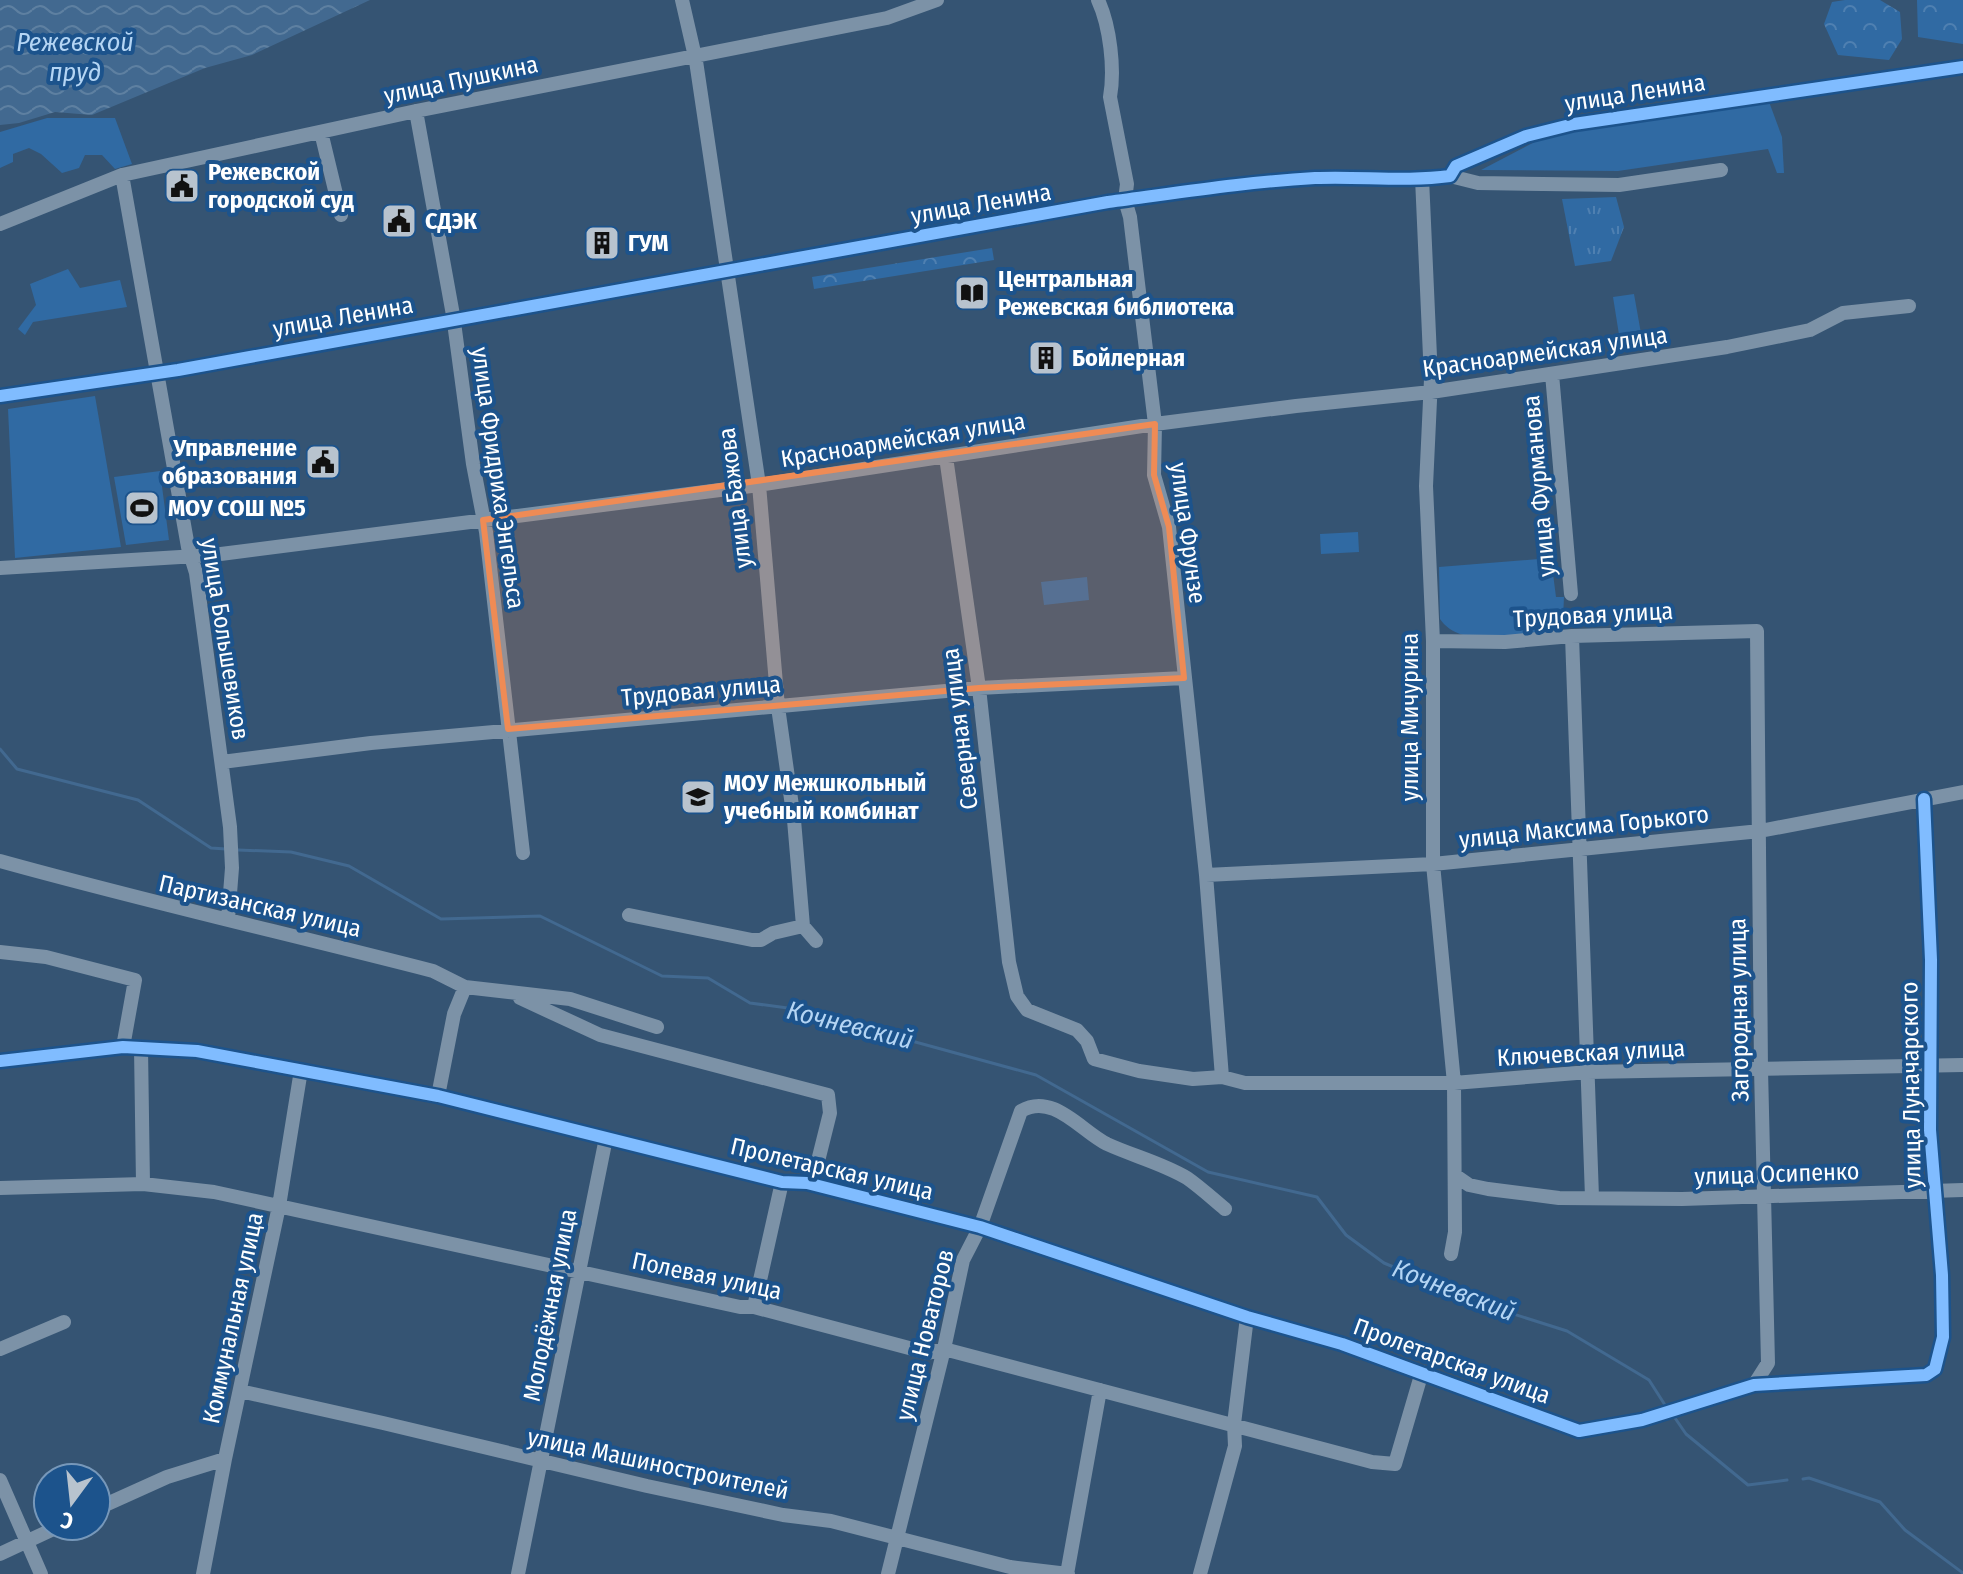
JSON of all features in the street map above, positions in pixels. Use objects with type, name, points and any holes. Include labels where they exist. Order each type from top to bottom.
[{"type":"street","name":"улица Бажова","points":[[682,0],[695,54],[759,485],[778,707],[794,820],[803,926]]},
{"type":"street","name":"улица Пушкина","points":[[0,224],[122,175],[416,111],[887,18],[937,0]]},
{"type":"street","name":"улица Фрунзе","points":[[1098,0],[1107,35],[1113,83],[1110,97],[1127,184],[1125,200],[1130,217],[1155,424],[1154,475],[1169,527],[1206,875],[1222,1077]]},
{"type":"street","name":"улица Ленина","points":[[1450,176],[1456,166],[1526,136],[1574,124],[1963,67]]},
{"type":"street","name":"улица Фридриха Энгельса","points":[[416,111],[454,319],[483,520],[523,853]]},
{"type":"street","points":[[321,132],[341,215]]},
{"type":"street","name":"улица Ленина","points":[[0,396],[157,374],[1125,200],[1259,181],[1450,176],[1478,183],[1619,185],[1721,170]]},
{"type":"street","name":"улица Большевиков","points":[[122,175],[196,573],[230,827],[232,868],[228,919]]},
{"type":"street","name":"улица Мичурина","points":[[1422,178],[1431,392],[1426,486],[1433,641],[1433,864],[1454,1083],[1456,1176],[1455,1232],[1451,1254]]},
{"type":"street","name":"Красноармейская улица","points":[[0,568],[191,556],[759,485],[1155,424],[1431,392],[1727,347],[1810,330],[1843,313],[1909,306]]},
{"type":"street","name":"улица Фурманова","points":[[1552,374],[1571,594]]},
{"type":"street","name":"Северная улица","points":[[946,457],[979,688],[1009,962],[1017,996]]},
{"type":"street","name":"Трудовая улица","points":[[1433,641],[1490,643],[1572,636],[1757,631]]},
{"type":"street","name":"Загородная улица","points":[[1754,1385],[1768,1363],[1761,1069],[1757,631]]},
{"type":"street","points":[[1572,636],[1592,1197]]},
{"type":"street","name":"Трудовая улица","points":[[222,762],[508,729],[979,688],[1184,678]]},
{"type":"street","name":"улица Максима Горького","points":[[1206,875],[1433,864],[1760,831],[1963,792]]},
{"type":"street","name":"улица Луначарского","points":[[1924,799],[1931,960],[1930,1130],[1942,1275],[1943,1337],[1935,1369]]},
{"type":"street","name":"Партизанская улица","points":[[0,861],[156,904],[433,971],[465,987],[570,999],[657,1027]]},
{"type":"street","points":[[629,915],[752,940],[803,926],[816,941]]},
{"type":"street","points":[[0,952],[46,957],[135,980],[123,1047]]},
{"type":"street","points":[[438,1096],[454,1014],[465,987]]},
{"type":"street","name":"Партизанская улица","points":[[509,993],[600,1035],[828,1095],[830,1113],[814,1177],[807,1183]]},
{"type":"street","name":"Ключевская улица","points":[[1017,996],[1027,1010],[1077,1030],[1087,1041],[1094,1059],[1139,1071],[1193,1079],[1222,1077],[1245,1083],[1454,1083],[1589,1072],[1963,1065]]},
{"type":"street","name":"Пролетарская улица","points":[[0,1061],[123,1047],[197,1051],[438,1096],[782,1182],[807,1183],[980,1227],[1247,1317],[1342,1344],[1579,1431],[1632,1423],[1754,1385],[1926,1375],[1935,1369]]},
{"type":"street","points":[[141,1048],[143,1184]]},
{"type":"street","name":"Коммунальная улица","points":[[203,1574],[279,1206],[301,1070]]},
{"type":"street","name":"улица Новаторов","points":[[888,1574],[963,1260],[980,1227],[1021,1111],[1029,1106],[1042,1107],[1070,1116],[1104,1143],[1187,1178],[1225,1209]]},
{"type":"street","name":"Молодёжная улица","points":[[518,1574],[606,1138]]},
{"type":"street","name":"улица Осипенко","points":[[1456,1176],[1469,1185],[1559,1198],[1682,1199],[1963,1190]]},
{"type":"street","points":[[754,1307],[782,1182]]},
{"type":"street","name":"Полевая улица","points":[[0,1188],[143,1184],[214,1192],[740,1307],[754,1307],[928,1353],[944,1349],[1372,1462],[1395,1464],[1422,1372]]},
{"type":"street","points":[[1200,1574],[1235,1446],[1234,1424],[1247,1317]]},
{"type":"street","points":[[0,1349],[64,1322]]},
{"type":"street","points":[[1068,1574],[1100,1390]]},
{"type":"street","name":"улица Машиностроителей","points":[[240,1391],[783,1515],[831,1521],[1010,1567],[1068,1574]]},
{"type":"street","points":[[112,1502],[167,1477],[225,1459]]},
{"type":"street","points":[[0,1480],[41,1574]]},
{"type":"street","points":[[0,1554],[32,1539]]},
{"type":"highlighted area","points":[[1155,424],[1154,475],[1169,527],[1184,678],[979,688],[508,729],[483,520]]},
{"type":"green space","points":[[1880,0],[1900,12],[1902,39],[1889,60],[1838,55],[1824,24],[1832,2]]},
{"type":"green space","points":[[1917,0],[1963,0],[1963,44],[1918,37]]},
{"type":"green space","points":[[1768,99],[1782,137],[1784,173],[1777,173],[1768,149],[1618,171],[1481,170],[1544,137],[1568,129]]},
{"type":"green space","points":[[47,118],[115,118],[132,164],[115,169],[102,155],[85,155],[79,168],[62,173],[41,154],[29,148],[13,154],[13,162],[0,168],[0,132]]},
{"type":"green space","points":[[1616,197],[1624,227],[1611,261],[1575,266],[1562,199]]},
{"type":"green space","points":[[992,248],[994,260],[814,289],[812,277]]},
{"type":"green space","points":[[68,269],[80,288],[120,280],[127,307],[33,322],[25,335],[18,329],[36,305],[30,284]]},
{"type":"green space","points":[[1634,294],[1642,339],[1620,341],[1613,297]]},
{"type":"green space","points":[[95,396],[121,547],[15,558],[8,409]]},
{"type":"green space","name":"МОУ СОШ №5","points":[[160,471],[169,540],[126,545],[114,477]]},
{"type":"green space","points":[[1358,532],[1359,552],[1321,554],[1320,534]]},
{"type":"green space","points":[[1551,558],[1556,597],[1564,597],[1563,619],[1552,622],[1543,632],[1473,637],[1449,628],[1440,619],[1439,567]]},
{"type":"green space","points":[[1087,577],[1089,600],[1044,605],[1041,582]]},
{"type":"water","name":"Режевской пруд","points":[[0,0],[370,0],[252,55],[205,68],[92,115],[55,112],[19,123],[0,125]]},
{"type":"waterway","name":"Кочневский","points":[[0,749],[17,769],[138,800],[211,848],[226,849]]},
{"type":"waterway","name":"Кочневский","points":[[238,850],[291,852],[349,866],[441,919],[540,916],[662,976],[708,978],[750,1003],[795,1009],[1036,1075],[1208,1172],[1317,1197],[1346,1235],[1384,1263],[1482,1304],[1567,1331],[1649,1380],[1665,1405]]},
{"type":"waterway","name":"Кочневский","points":[[1675,1418],[1686,1434],[1748,1485],[1787,1480]]},
{"type":"waterway","name":"Кочневский","points":[[1803,1479],[1809,1478],[1880,1502],[1905,1530],[1963,1573]]},
{"type":"cycle path","points":[[0,396],[178,370],[1108,202],[1289,180],[1450,176],[1456,166],[1526,136],[1574,124],[1963,67]]},
{"type":"cycle path","points":[[0,1061],[123,1047],[197,1051],[438,1096],[782,1182],[807,1183],[980,1227],[1247,1317],[1342,1344],[1579,1431],[1642,1420],[1754,1385],[1926,1375],[1935,1369],[1943,1337],[1942,1275],[1930,1130],[1931,960],[1924,799]]},
{"type":"place","name":"Режевской городской суд","points":[[182,186]]},
{"type":"place","name":"СДЭК","points":[[399,221]]},
{"type":"place","name":"ГУМ","points":[[602,243]]},
{"type":"place","name":"Центральная Режевская библиотека","points":[[972,293]]},
{"type":"place","name":"Бойлерная","points":[[1046,358]]},
{"type":"place","name":"Управление образования","points":[[323,462]]},
{"type":"place","name":"МОУ СОШ №5","points":[[142,508]]},
{"type":"place","name":"МОУ Межшкольный учебный комбинат","points":[[698,797]]}]
